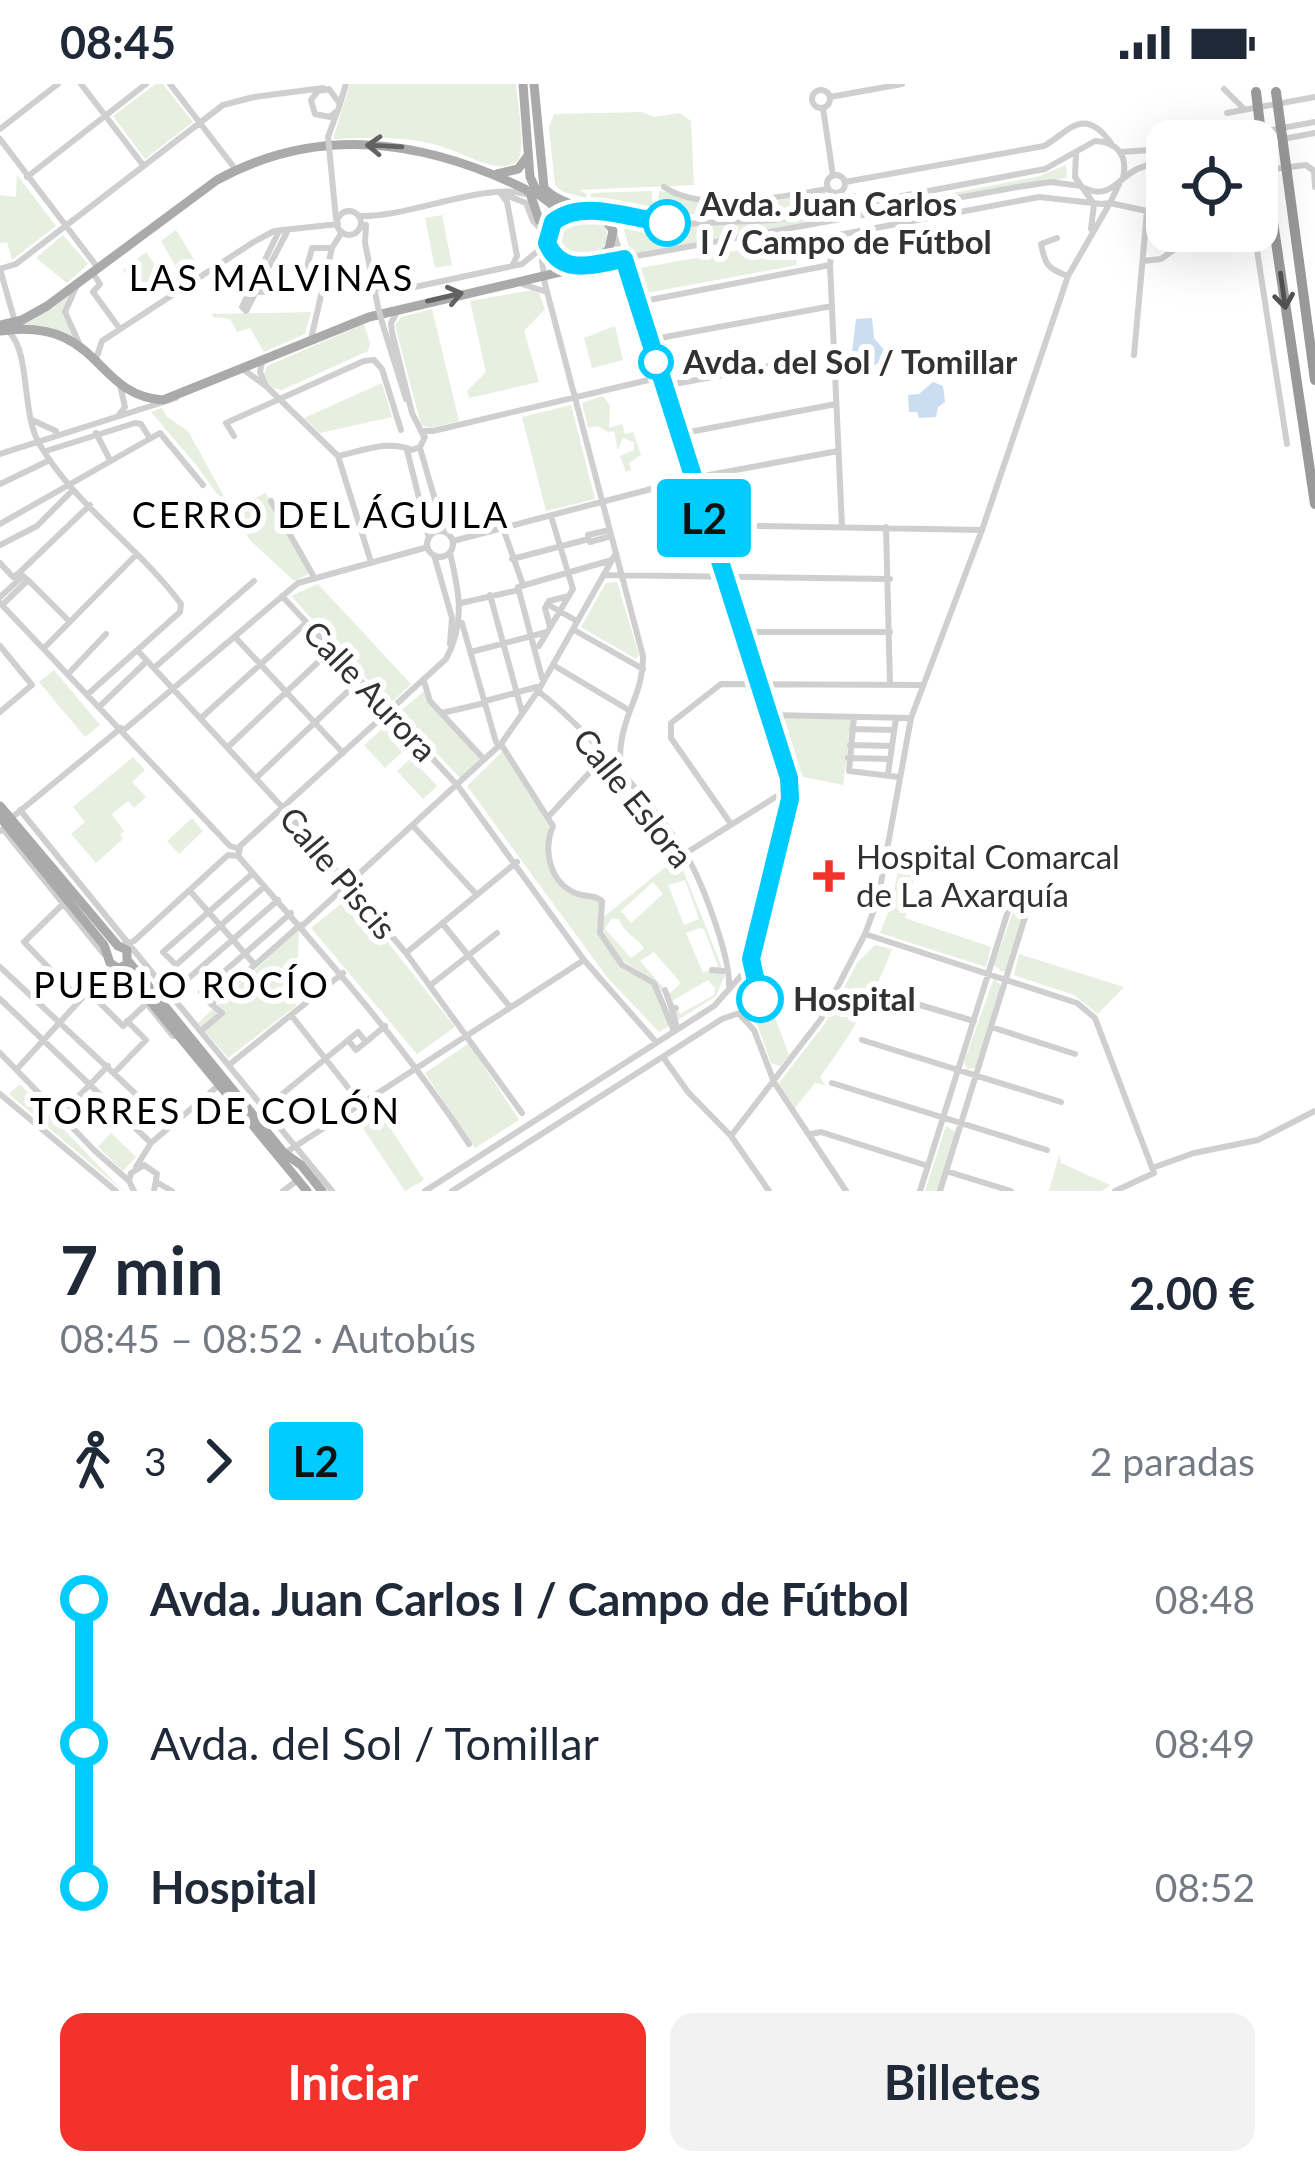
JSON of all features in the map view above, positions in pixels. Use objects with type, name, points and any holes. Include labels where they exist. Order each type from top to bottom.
[{"type":"highway","points":[[1256,88],[1258,120]]},
{"type":"highway","points":[[1275,88],[1315,380]]},
{"type":"highway","points":[[1275,252],[1315,504]]},
{"type":"main road","points":[[523,84],[533,186],[555,207],[547,240],[556,259],[577,267]]},
{"type":"main road","points":[[6,328],[54,331],[79,343],[118,382],[148,398],[178,396],[311,339],[399,309],[594,264],[609,249],[613,231],[599,213],[552,196],[542,184],[534,84]]},
{"type":"main road","points":[[6,328],[33,315],[236,170],[302,151],[381,145],[430,151],[525,189],[538,220],[586,210]]},
{"type":"main road","points":[[496,175],[522,165],[528,145]]},
{"type":"main road","points":[[6,819],[322,1191]]},
{"type":"main road","points":[[121,957],[148,1002],[220,1075],[296,1185],[307,1191]]},
{"type":"street","points":[[0,129],[58,84]]},
{"type":"street","points":[[81,84],[143,165]]},
{"type":"street","points":[[27,177],[146,84]]},
{"type":"street","points":[[170,84],[236,170]]},
{"type":"street","points":[[20,353],[6,328],[0,269],[16,264],[223,105],[296,87],[345,84],[328,137],[339,226]]},
{"type":"street","points":[[833,176],[823,108],[830,97],[902,84]]},
{"type":"street","points":[[296,87],[328,137]]},
{"type":"street","points":[[313,110],[330,117],[339,107],[339,97],[326,88]]},
{"type":"street","points":[[313,110],[314,94],[326,88]]},
{"type":"street","points":[[1224,89],[1231,100],[1247,109]]},
{"type":"street","points":[[823,108],[812,103],[813,94],[823,90],[830,97]]},
{"type":"street","points":[[1227,112],[1315,97]]},
{"type":"street","points":[[1278,129],[1315,122]]},
{"type":"street","points":[[731,1136],[821,1019],[865,934],[888,850],[911,718],[922,685],[982,530],[1068,277],[1110,203],[1125,164],[1106,135],[1083,124],[1064,128],[1044,146],[845,182]]},
{"type":"street","points":[[1059,134],[1073,131],[1081,142]]},
{"type":"street","points":[[1278,139],[1315,133]]},
{"type":"street","points":[[0,139],[96,270],[100,284],[93,292],[119,329]]},
{"type":"street","points":[[599,213],[679,224],[744,224],[1016,176],[1057,165],[1095,141],[1112,144]]},
{"type":"street","points":[[1120,152],[1146,152]]},
{"type":"street","points":[[1076,153],[1072,169],[1094,204],[1090,232]]},
{"type":"street","points":[[1278,170],[1306,165],[1314,171],[1315,187]]},
{"type":"street","points":[[594,264],[1051,182],[1100,193],[1146,167]]},
{"type":"street","points":[[828,189],[833,176],[845,182]]},
{"type":"street","points":[[664,187],[676,194],[733,203],[828,189],[840,193],[845,182]]},
{"type":"street","points":[[334,190],[337,202],[361,226],[388,345],[421,432],[420,447],[444,531],[453,541]]},
{"type":"street","points":[[96,359],[99,344],[119,329],[252,243],[284,230],[361,226],[380,216],[517,191],[532,197]]},
{"type":"street","points":[[498,194],[526,203],[547,240],[543,275],[644,669],[617,748],[621,776]]},
{"type":"street","points":[[498,194],[507,202],[517,256],[512,266]]},
{"type":"street","points":[[842,526],[830,265],[833,236],[1039,197],[1147,211],[1134,355]]},
{"type":"street","points":[[311,339],[332,248],[348,212]]},
{"type":"street","points":[[284,230],[258,292],[246,311],[242,308],[284,230]]},
{"type":"street","points":[[425,1191],[714,1006],[741,979],[751,959],[790,788],[613,231]]},
{"type":"street","points":[[1057,238],[1041,244],[1046,265],[1052,273],[1068,277]]},
{"type":"street","points":[[372,280],[382,290],[396,291],[512,266],[532,258],[547,240]]},
{"type":"street","points":[[258,292],[301,290],[312,248],[332,248]]},
{"type":"street","points":[[1143,261],[1161,260],[1172,252]]},
{"type":"street","points":[[1257,252],[1287,444]]},
{"type":"street","points":[[638,302],[830,265]]},
{"type":"street","points":[[514,282],[547,292]]},
{"type":"street","points":[[79,283],[66,307],[68,325],[79,343]]},
{"type":"street","points":[[649,340],[832,305]]},
{"type":"street","points":[[399,309],[392,332],[412,413]]},
{"type":"street","points":[[6,328],[20,343],[25,403],[37,442],[181,604],[180,613],[88,694]]},
{"type":"street","points":[[20,343],[34,329]]},
{"type":"street","points":[[388,345],[397,438],[407,450],[452,618],[451,642],[438,668]]},
{"type":"street","points":[[338,457],[397,438],[410,425],[421,432],[433,431],[662,382],[834,354]]},
{"type":"street","points":[[263,359],[260,372],[266,386]]},
{"type":"street","points":[[234,436],[226,423],[364,361],[380,364],[389,387]]},
{"type":"street","points":[[241,369],[266,386],[338,457],[371,562]]},
{"type":"street","points":[[116,418],[125,407],[118,382]]},
{"type":"street","points":[[0,454],[170,403],[178,396]]},
{"type":"street","points":[[679,434],[836,404]]},
{"type":"street","points":[[32,420],[62,432]]},
{"type":"street","points":[[0,484],[96,433],[135,423],[149,437]]},
{"type":"street","points":[[48,456],[62,432]]},
{"type":"street","points":[[96,433],[110,460]]},
{"type":"street","points":[[0,524],[160,433],[203,485]]},
{"type":"street","points":[[407,450],[420,447]]},
{"type":"street","points":[[453,541],[692,478],[838,452]]},
{"type":"street","points":[[0,544],[37,526],[73,486]]},
{"type":"street","points":[[272,501],[314,578]]},
{"type":"street","points":[[90,505],[2,606],[122,729],[343,974],[418,1067],[469,1144],[467,1162]]},
{"type":"street","points":[[539,646],[573,589],[551,516]]},
{"type":"street","points":[[706,525],[982,530]]},
{"type":"street","points":[[886,527],[890,686]]},
{"type":"street","points":[[503,529],[542,678]]},
{"type":"street","points":[[430,547],[444,531]]},
{"type":"street","points":[[512,560],[610,533]]},
{"type":"street","points":[[453,541],[449,553],[461,619],[485,702],[498,743],[553,826],[547,851],[556,877],[571,892],[602,902],[600,933],[622,965],[654,983],[675,1029]]},
{"type":"street","points":[[332,1191],[289,1150],[263,1109],[220,1075],[201,1031],[62,905],[6,819],[282,596],[314,578],[371,562],[430,547],[449,553]]},
{"type":"street","points":[[44,648],[136,556]]},
{"type":"street","points":[[460,603],[614,557]]},
{"type":"street","points":[[211,1004],[350,886],[498,743],[553,665],[614,557]]},
{"type":"street","points":[[0,563],[13,577],[24,576]]},
{"type":"street","points":[[604,575],[890,579]]},
{"type":"street","points":[[24,576],[70,622]]},
{"type":"street","points":[[100,706],[254,581]]},
{"type":"street","name":"Calle Aurora","points":[[282,596],[458,786],[584,960],[656,1042]]},
{"type":"street","points":[[490,596],[522,712]]},
{"type":"street","points":[[549,630],[544,608],[568,596]]},
{"type":"street","points":[[547,604],[644,669]]},
{"type":"street","points":[[17,1069],[190,891],[438,668],[454,646],[461,619]]},
{"type":"street","points":[[201,718],[306,622]]},
{"type":"street","points":[[471,652],[549,630]]},
{"type":"street","points":[[741,632],[890,632]]},
{"type":"street","points":[[69,674],[106,634]]},
{"type":"street","points":[[235,637],[344,754]]},
{"type":"street","points":[[0,646],[32,685],[0,712]]},
{"type":"street","points":[[228,747],[332,650]]},
{"type":"street","name":"Calle Piscis","points":[[137,651],[284,808],[406,953],[517,862]]},
{"type":"street","points":[[553,665],[627,709]]},
{"type":"street","points":[[256,778],[360,680]]},
{"type":"street","points":[[424,681],[430,701],[482,757]]},
{"type":"street","points":[[731,824],[671,738],[671,723],[715,686],[922,685]]},
{"type":"street","points":[[442,713],[538,689]]},
{"type":"street","name":"Calle Eslora","points":[[538,689],[605,756],[685,854],[730,965],[727,990]]},
{"type":"street","points":[[770,715],[911,718]]},
{"type":"street","points":[[854,717],[849,771],[899,777]]},
{"type":"street","points":[[888,775],[896,718]]},
{"type":"street","points":[[852,730],[894,730]]},
{"type":"street","points":[[850,745],[892,746]]},
{"type":"street","points":[[548,818],[605,756]]},
{"type":"street","points":[[848,758],[890,759]]},
{"type":"street","points":[[685,854],[790,788]]},
{"type":"street","points":[[414,827],[477,895]]},
{"type":"street","points":[[253,873],[163,952],[176,965],[265,886]]},
{"type":"street","points":[[920,1191],[1012,895],[1024,890],[1030,901],[940,1191]]},
{"type":"street","points":[[190,891],[255,965]]},
{"type":"street","points":[[182,984],[278,900]]},
{"type":"street","points":[[62,905],[24,942],[80,1000]]},
{"type":"street","points":[[201,1031],[222,1013],[201,992],[291,914]]},
{"type":"street","points":[[442,923],[510,1007]]},
{"type":"street","points":[[432,984],[497,933]]},
{"type":"street","points":[[865,934],[1077,1003],[1095,1018],[1152,1170]]},
{"type":"street","points":[[406,953],[522,1112],[519,1130]]},
{"type":"street","points":[[751,959],[760,999],[754,1030]]},
{"type":"street","points":[[289,1150],[584,960]]},
{"type":"street","points":[[0,967],[170,1126]]},
{"type":"street","points":[[712,970],[723,971]]},
{"type":"street","points":[[129,1181],[148,1147],[220,1075],[343,974]]},
{"type":"street","points":[[741,979],[754,983]]},
{"type":"street","points":[[665,990],[674,1008],[675,1029]]},
{"type":"street","points":[[727,990],[737,1013],[754,1030],[774,1082],[847,1191]]},
{"type":"street","points":[[886,994],[974,1021]]},
{"type":"street","points":[[0,999],[148,1147],[156,1187],[172,1191]]},
{"type":"street","points":[[96,999],[123,1026],[148,1002]]},
{"type":"street","points":[[452,1191],[663,1057],[737,1013],[756,1007]]},
{"type":"street","points":[[291,1015],[361,1104]]},
{"type":"street","points":[[69,1106],[146,1040],[128,1021]]},
{"type":"street","points":[[263,1109],[358,1032],[366,1042],[386,1026]]},
{"type":"street","points":[[991,1028],[1075,1054]]},
{"type":"street","points":[[862,1040],[1061,1102]]},
{"type":"street","points":[[0,1053],[134,1191]]},
{"type":"street","points":[[663,1057],[688,1092],[731,1136],[769,1191]]},
{"type":"street","points":[[832,1083],[1047,1150]]},
{"type":"street","points":[[0,1094],[116,1191]]},
{"type":"street","points":[[1115,1191],[1195,1153],[1258,1140],[1315,1111]]},
{"type":"street","points":[[522,1112],[542,1115]]},
{"type":"street","points":[[809,1134],[821,1132],[928,1166]]},
{"type":"street","points":[[469,1144],[485,1151]]},
{"type":"street","points":[[136,1167],[151,1167]]},
{"type":"street","points":[[946,1171],[1011,1191]]},
{"type":"street","points":[[283,1191],[296,1185]]},
{"type":"green space","points":[[156,84],[163,84],[193,122],[145,159],[113,116]]},
{"type":"green space","points":[[350,84],[516,84],[521,135],[518,160],[493,165],[418,141],[333,139]]},
{"type":"green space","points":[[642,112],[654,117],[680,113],[691,121],[694,185],[579,190],[586,198],[555,185],[549,127],[554,114]]},
{"type":"green space","points":[[1066,165],[1067,178],[631,254],[621,220],[673,225],[778,222],[1037,177]]},
{"type":"green space","points":[[17,175],[56,226],[12,260],[7,242],[0,243],[0,195],[16,197]]},
{"type":"green space","points":[[652,191],[653,213],[590,199],[591,193]]},
{"type":"green space","points":[[659,191],[728,203],[730,208],[825,193],[856,193],[856,197],[732,215],[657,213]]},
{"type":"green space","points":[[442,215],[452,265],[435,268],[425,218]]},
{"type":"green space","points":[[577,216],[605,225],[606,242],[591,257],[565,260],[550,242],[556,224]]},
{"type":"green space","points":[[176,230],[195,261],[179,272],[161,241]]},
{"type":"green space","points":[[63,235],[88,264],[67,283],[36,258]]},
{"type":"green space","points":[[793,241],[797,265],[641,294],[635,277],[639,268]]},
{"type":"green space","points":[[146,252],[161,274],[138,290],[123,270]]},
{"type":"green space","points":[[533,290],[545,309],[524,331],[539,382],[469,398],[467,391],[486,372],[470,301]]},
{"type":"green space","points":[[70,292],[63,316],[75,338],[55,329],[12,326]]},
{"type":"green space","points":[[432,309],[459,421],[431,428],[421,425],[395,325],[401,317]]},
{"type":"green space","points":[[311,312],[305,334],[264,352],[250,328],[237,332],[230,319],[212,314]]},
{"type":"green space","points":[[364,324],[368,351],[282,390],[263,377],[267,366]]},
{"type":"green space","points":[[615,326],[623,360],[592,368],[584,338]]},
{"type":"green space","points":[[382,383],[392,417],[320,433],[304,418]]},
{"type":"green space","points":[[603,396],[610,406],[609,428],[622,424],[625,434],[633,432],[641,455],[629,463],[631,470],[626,472],[620,456],[634,450],[634,442],[623,438],[618,450],[614,431],[588,428],[582,403]]},
{"type":"green space","points":[[571,405],[595,499],[546,511],[522,417]]},
{"type":"green space","points":[[162,408],[188,431],[231,509],[266,493],[309,574],[294,581],[251,541],[151,412]]},
{"type":"green space","points":[[617,582],[639,655],[636,659],[581,627],[606,583]]},
{"type":"green space","points":[[318,584],[411,684],[390,704],[291,596]]},
{"type":"green space","points":[[54,670],[100,725],[85,737],[39,682]]},
{"type":"green space","points":[[425,690],[429,702],[481,758],[460,778],[399,713]]},
{"type":"green space","points":[[779,718],[852,719],[843,785],[794,775]]},
{"type":"green space","points":[[389,723],[401,736],[394,743],[402,752],[385,768],[364,745]]},
{"type":"green space","points":[[503,751],[549,822],[548,861],[555,879],[571,893],[599,902],[598,936],[621,968],[651,984],[661,999],[670,1025],[659,1032],[607,977],[467,786]]},
{"type":"green space","points":[[133,757],[145,770],[132,782],[146,797],[134,808],[128,801],[112,814],[124,831],[123,839],[96,863],[71,834],[85,822],[73,807]]},
{"type":"green space","points":[[411,758],[437,786],[423,799],[397,771]]},
{"type":"green space","points":[[192,818],[203,831],[179,854],[167,841]]},
{"type":"green space","points":[[903,846],[920,851],[905,918],[991,947],[986,967],[880,933]]},
{"type":"green space","points":[[678,857],[725,975],[716,996],[673,1023],[660,989],[615,953],[608,944],[601,919]],"holes":[[[685,880],[699,919],[684,925],[668,885]],[[653,882],[663,894],[631,923],[621,911]],[[611,919],[619,919],[644,948],[631,958],[605,929]],[[704,929],[718,966],[703,973],[686,933]],[[654,952],[681,983],[669,994],[640,961]],[[708,980],[714,995],[680,1014],[672,1001]]]},
{"type":"green space","points":[[1020,892],[1028,899],[1002,972],[994,965]]},
{"type":"green space","points":[[351,896],[455,1027],[417,1054],[311,928]]},
{"type":"green space","points":[[299,929],[296,1006],[228,1058],[198,1023]]},
{"type":"green space","points":[[875,945],[892,949],[877,983],[820,1077],[825,1085],[815,1083],[795,1108],[779,1083],[826,1022],[857,963]]},
{"type":"green space","points":[[1019,954],[1124,987],[1098,1014],[1074,995],[1014,975]]},
{"type":"green space","points":[[994,978],[1001,986],[975,1068],[967,1069],[964,1062]]},
{"type":"green space","points":[[766,993],[789,1055],[780,1066],[771,1063],[757,1024]]},
{"type":"green space","points":[[469,1043],[519,1120],[475,1148],[425,1073]]},
{"type":"green space","points":[[20,1084],[123,1191],[9,1094]]},
{"type":"green space","points":[[374,1103],[424,1180],[405,1191],[354,1115]]},
{"type":"green space","points":[[946,1126],[956,1132],[938,1191],[925,1191]]},
{"type":"green space","points":[[111,1133],[136,1157],[123,1171],[98,1147]]},
{"type":"green space","points":[[1059,1155],[1061,1163],[1110,1185],[1102,1191],[1049,1191]]},
{"type":"water","points":[[872,318],[874,338],[889,356],[871,368],[850,369],[856,319]]},
{"type":"water","points":[[933,382],[943,386],[945,402],[936,417],[919,418],[917,412],[909,412],[908,395],[919,394]]},
{"type":"bus line","name":"L2","points":[[667,223],[586,210],[553,222],[547,243],[556,259],[566,265],[624,259],[789,778],[790,799],[751,959],[760,999]]},
{"type":"place","name":"Avda. Juan Carlos I / Campo de Fútbol","points":[[667,223]]},
{"type":"place","name":"Avda. del Sol / Tomillar","points":[[656,362]]},
{"type":"place","name":"Hospital Comarcal de La Axarquía","points":[[829,876]]},
{"type":"place","name":"Hospital","points":[[760,999]]},
{"type":"district","name":"LAS MALVINAS","points":[[272,278]]},
{"type":"district","name":"CERRO DEL ÁGUILA","points":[[321,515]]},
{"type":"district","name":"PUEBLO ROCÍO","points":[[182,985]]},
{"type":"district","name":"TORRES DE COLÓN","points":[[216,1111]]}]
